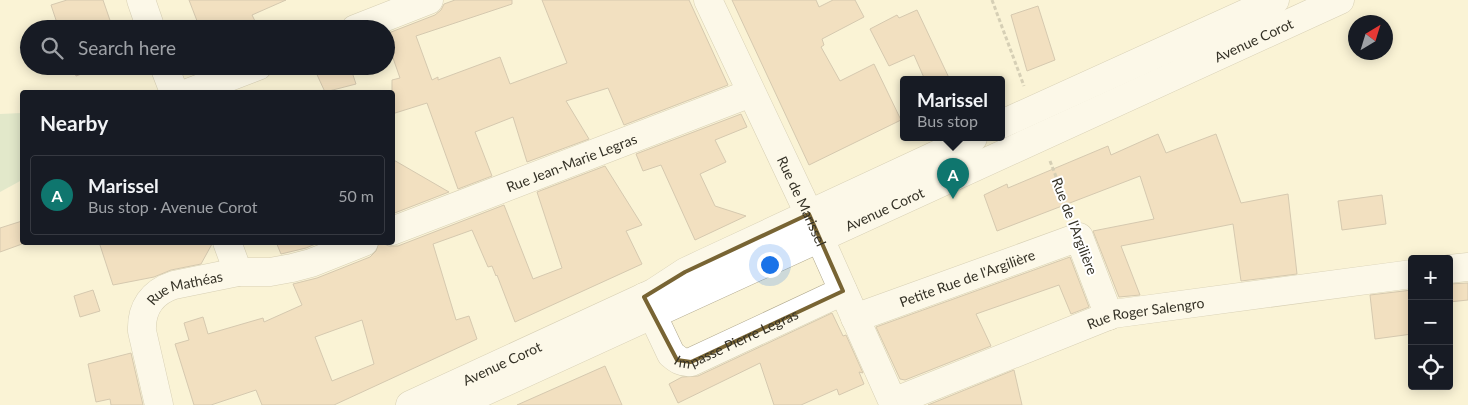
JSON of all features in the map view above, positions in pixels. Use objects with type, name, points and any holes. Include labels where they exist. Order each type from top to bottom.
[{"type":"street","points":[[141,0],[148,20]]},
{"type":"street","points":[[378,20],[429,0]]},
{"type":"street","name":"Rue de Marissel","points":[[708,0],[814,226],[893,403]]},
{"type":"street","name":"Avenue Corot","points":[[1005,123],[1274,0]]},
{"type":"street","name":"Avenue Corot","points":[[814,226],[1039,137],[1340,0]]},
{"type":"street","points":[[167,75],[173,90]]},
{"type":"street","points":[[195,90],[234,75]]},
{"type":"street","name":"Rue Jean-Marie Legras","points":[[395,231],[751,93]]},
{"type":"street","name":"Avenue Corot","points":[[455,405],[648,306],[814,226],[968,141]]},
{"type":"street","name":"Rue de l'Argilière","points":[[1079,237],[1108,316]]},
{"type":"street","name":"Petite Rue de l'Argilière","points":[[855,318],[1079,237]]},
{"type":"street","name":"Rue Mathéas","points":[[159,405],[142,331],[141,321],[144,311],[149,302],[164,288],[238,272],[229,245]]},
{"type":"street","points":[[238,272],[270,272],[292,268],[311,263],[356,245]]},
{"type":"street","points":[[1453,269],[1468,267]]},
{"type":"street","name":"Rue Roger Salengro","points":[[893,403],[1108,316],[1120,313],[1408,275]]},
{"type":"street","name":"Impasse Pierre Legras","points":[[648,306],[671,354],[685,363],[691,362],[843,291]]},
{"type":"street","name":"Avenue Corot","points":[[410,405],[648,306]]},
{"type":"path","points":[[992,0],[1033,110]]},
{"type":"path","name":"Rue de l'Argilière","points":[[1039,137],[1079,237]]},
{"type":"highlighted area","points":[[809,214],[843,291],[691,362],[677,360],[644,297],[685,272]]},
{"type":"green space","points":[[20,113],[20,181],[0,192],[0,114]]},
{"type":"building","points":[[67,0],[103,0],[110,20],[56,20],[51,5]]},
{"type":"building","points":[[189,0],[286,0],[252,15],[254,20],[197,20]]},
{"type":"building","points":[[455,0],[512,0],[512,4],[416,36],[432,80],[438,77],[438,80],[500,57],[510,84],[567,63],[542,0],[689,0],[728,85],[624,125],[608,88],[566,101],[589,139],[527,162],[513,117],[475,132],[492,176],[458,189],[427,103],[395,113],[395,90],[392,90],[392,80],[400,78],[395,64],[395,31],[435,15],[444,4]]},
{"type":"building","points":[[732,0],[816,0],[819,7],[833,0],[855,0],[864,17],[822,39],[824,45],[821,47],[840,81],[874,64],[900,120],[809,165]]},
{"type":"building","points":[[1038,6],[1055,60],[1027,71],[1011,15]]},
{"type":"building","points":[[917,10],[948,76],[923,76],[914,55],[889,66],[870,29],[897,15],[899,18]]},
{"type":"building","points":[[317,75],[353,75],[356,84],[333,90],[324,90]]},
{"type":"building","points":[[741,114],[747,127],[715,140],[726,162],[700,174],[715,206],[746,216],[695,240],[661,165],[643,171],[636,154]]},
{"type":"building","points":[[1158,134],[1166,153],[1216,134],[1241,203],[1288,194],[1297,274],[1241,281],[1233,224],[1121,246],[1140,295],[1119,297],[1093,231],[1154,219],[1140,176],[997,231],[984,195],[1007,184],[1008,188],[1108,146],[1111,155]]},
{"type":"building","points":[[395,161],[449,192],[395,213]]},
{"type":"building","points":[[605,166],[642,225],[626,231],[642,264],[515,322],[497,275],[492,266],[488,267],[472,230],[433,244],[456,320],[469,316],[477,339],[334,405],[262,405],[256,390],[211,405],[194,405],[175,344],[189,340],[184,323],[203,317],[208,334],[263,318],[264,322],[302,305],[293,284],[317,278],[370,257],[376,251],[378,245],[398,246],[504,205],[533,279],[562,268],[537,192]],"holes":[[[362,320],[374,364],[332,381],[315,337]]]},
{"type":"building","points":[[1382,195],[1386,224],[1342,230],[1338,201]]},
{"type":"building","points":[[20,222],[20,245],[0,252],[0,228]]},
{"type":"building","points":[[100,245],[211,245],[201,264],[171,270],[154,277],[113,285]]},
{"type":"building","points":[[277,245],[313,245],[306,248],[281,254]]},
{"type":"building","points":[[1070,257],[1089,307],[1071,314],[1059,285],[976,314],[991,346],[905,380],[900,379],[876,327]]},
{"type":"building","points":[[1468,283],[1468,300],[1453,302],[1453,284]]},
{"type":"building","points":[[93,290],[100,311],[80,317],[74,296]]},
{"type":"building","points":[[1408,290],[1408,335],[1375,339],[1370,295]]},
{"type":"building","points":[[832,313],[843,336],[846,335],[863,373],[859,372],[864,384],[839,395],[837,389],[801,405],[774,405],[760,363],[678,403],[669,384],[682,377],[698,376]]},
{"type":"building","points":[[131,353],[143,405],[111,405],[110,399],[96,402],[88,364]]},
{"type":"building","points":[[605,366],[622,405],[517,405]]},
{"type":"building","points":[[1014,370],[1022,405],[928,405]]},
{"type":"place","name":"Marissel","points":[[953,199]]}]
